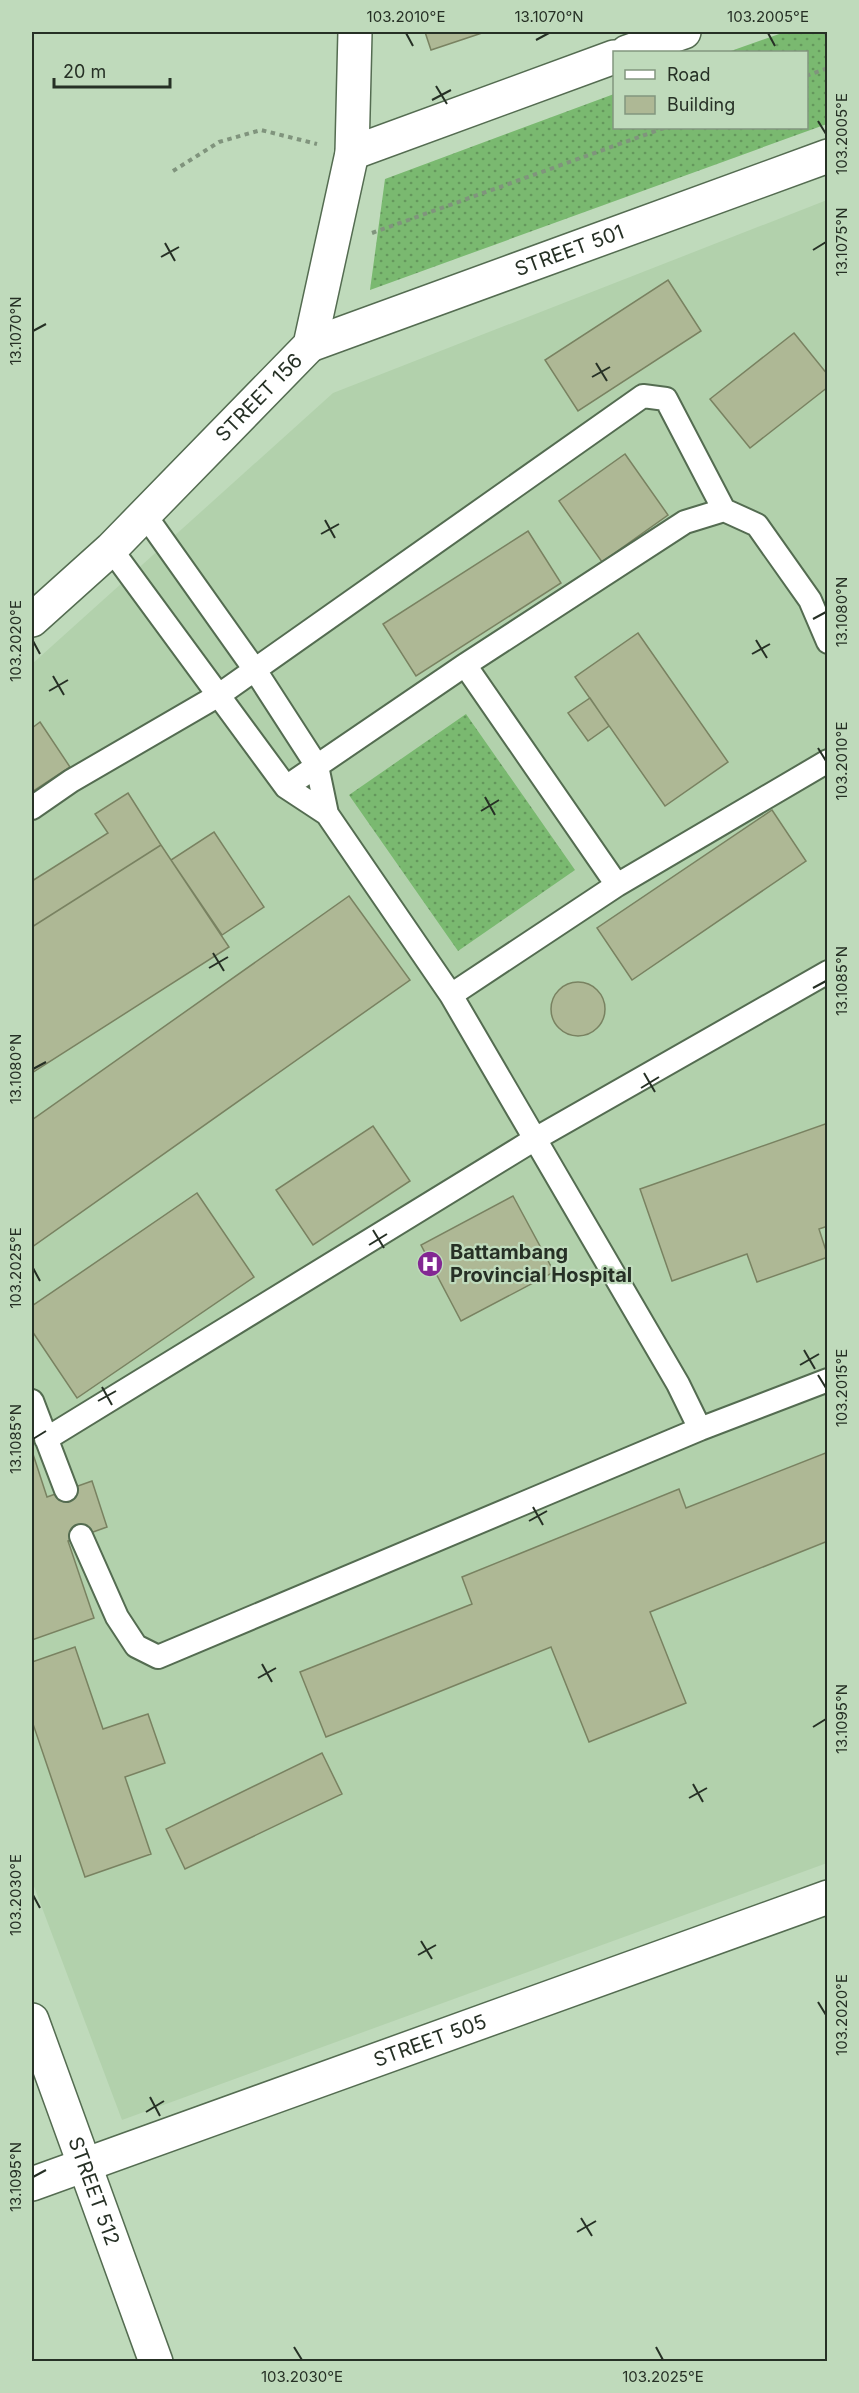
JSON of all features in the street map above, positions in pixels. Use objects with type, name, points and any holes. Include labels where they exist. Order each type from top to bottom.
[{"type":"street","name":"STREET 156","points":[[32,620],[111,549],[310,345],[352,153],[355,32]]},
{"type":"street","points":[[630,51],[684,32]]},
{"type":"street","points":[[352,153],[613,58]]},
{"type":"street","name":"STREET 501","points":[[310,345],[828,156]]},
{"type":"street","name":"STREET 505","points":[[32,2184],[828,1897]]},
{"type":"street","name":"STREET 512","points":[[32,2020],[156,2361]]},
{"type":"lane","points":[[32,808],[71,782],[219,695],[643,396],[666,399],[724,510],[757,525],[810,600],[828,642]]},
{"type":"lane","points":[[286,788],[465,665],[685,522],[724,510]]},
{"type":"lane","points":[[145,515],[255,670],[317,766],[327,814],[451,995],[678,1384],[700,1429]]},
{"type":"lane","points":[[111,549],[286,788],[327,814]]},
{"type":"lane","points":[[465,665],[616,885]]},
{"type":"lane","points":[[451,995],[616,885],[828,761]]},
{"type":"lane","points":[[46,1439],[534,1139],[828,972]]},
{"type":"lane","points":[[81,1536],[117,1617],[136,1646],[158,1657],[700,1429],[828,1380]]},
{"type":"lane","points":[[32,1401],[66,1491]]},
{"type":"path","points":[[825,32],[828,37]]},
{"type":"path","points":[[808,76],[828,68]]},
{"type":"path","points":[[332,248],[661,129]]},
{"type":"path","points":[[173,171],[219,141],[261,130],[352,153]]},
{"type":"shaded area","name":"Battambang Provincial Hospital","points":[[827,200],[827,1863],[122,2120],[32,1881],[32,664],[333,393]]},
{"type":"green space","points":[[785,32],[827,32],[827,124],[370,290],[385,179],[613,94],[613,129],[808,129],[808,51],[731,51]]},
{"type":"green space","points":[[466,714],[575,870],[458,951],[349,795]]},
{"type":"building","points":[[425,32],[485,32],[431,50]]},
{"type":"building","points":[[668,280],[701,331],[578,411],[545,360]]},
{"type":"building","points":[[794,333],[828,375],[828,387],[750,448],[710,399]]},
{"type":"building","points":[[625,454],[668,515],[602,562],[559,501]]},
{"type":"building","points":[[528,531],[561,583],[416,676],[383,624]]},
{"type":"building","points":[[638,633],[728,762],[665,806],[575,677]]},
{"type":"building","points":[[590,698],[609,726],[588,741],[568,713]]},
{"type":"building","points":[[40,722],[70,767],[32,792],[32,728]]},
{"type":"building","points":[[128,793],[161,845],[32,927],[32,881],[108,833],[95,814]]},
{"type":"building","points":[[772,810],[806,861],[632,980],[597,928]]},
{"type":"building","points":[[214,832],[264,907],[222,935],[171,860]]},
{"type":"building","points":[[161,845],[229,947],[32,1073],[32,927]]},
{"type":"building","points":[[349,896],[410,980],[32,1247],[32,1120]]},
{"type":"building","points":[[578,982],[588,984],[597,990],[603,999],[605,1009],[603,1019],[597,1028],[588,1034],[578,1036],[568,1034],[559,1028],[553,1019],[551,1009],[553,999],[559,990],[568,984]]},
{"type":"building","points":[[828,1123],[828,1226],[819,1229],[828,1257],[757,1282],[747,1254],[672,1281],[640,1189]]},
{"type":"building","points":[[373,1126],[410,1181],[313,1245],[276,1190]]},
{"type":"building","points":[[197,1193],[254,1277],[77,1398],[32,1331],[32,1306]]},
{"type":"building","points":[[513,1196],[554,1272],[461,1321],[421,1245]]},
{"type":"building","points":[[32,1451],[47,1497],[92,1481],[107,1527],[68,1541],[94,1618],[32,1640]]},
{"type":"building","points":[[828,1452],[828,1541],[650,1612],[686,1703],[589,1742],[551,1647],[326,1737],[300,1672],[472,1604],[462,1577],[679,1489],[686,1508]]},
{"type":"building","points":[[75,1647],[103,1729],[148,1714],[165,1763],[125,1777],[151,1854],[85,1877],[32,1721],[32,1662]]},
{"type":"building","points":[[322,1753],[342,1794],[185,1869],[166,1829]]},
{"type":"place","name":"Battambang Provincial Hospital","points":[[430,1264]]}]
